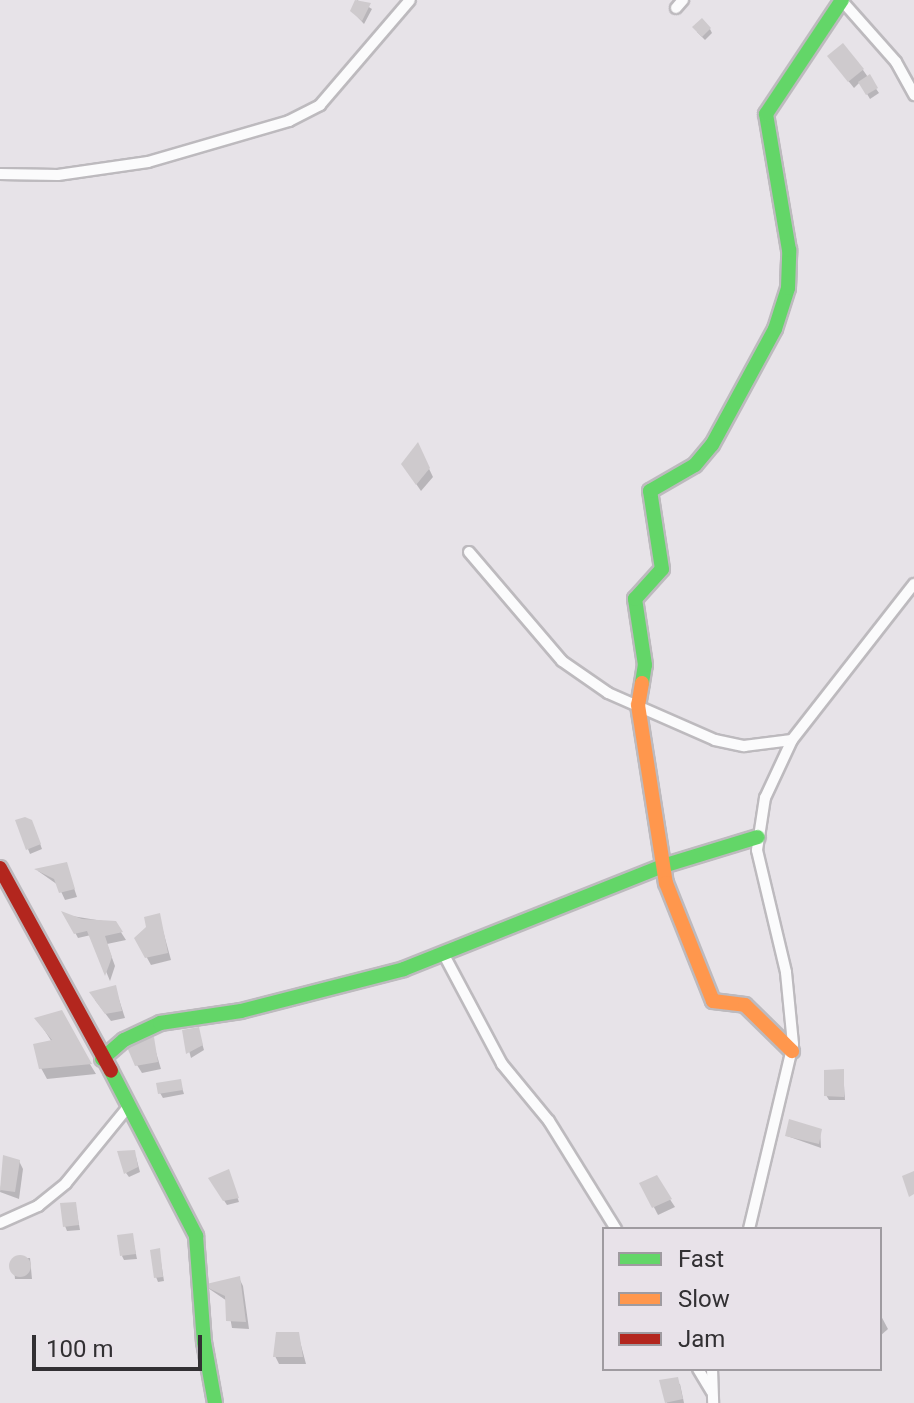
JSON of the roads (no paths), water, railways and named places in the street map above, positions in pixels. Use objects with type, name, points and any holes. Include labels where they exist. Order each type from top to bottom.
[{"type":"street","points":[[0,174],[58,175],[148,162],[289,121],[320,105],[410,0]]},
{"type":"street","points":[[792,1051],[745,1005],[713,1001],[663,866],[638,705],[645,665],[636,593],[662,569],[650,491],[658,482],[695,465],[712,445],[775,329],[788,288],[789,250],[765,129],[766,114],[842,1],[896,62],[914,95]]},
{"type":"street","points":[[469,552],[562,661],[608,693],[715,740],[744,746],[792,740]]},
{"type":"street","points":[[749,1227],[792,1051],[794,1016],[760,873],[758,837],[765,798],[792,740],[914,584]]},
{"type":"street","points":[[102,1059],[124,1040],[160,1023],[241,1011],[443,953],[663,866],[758,837]]},
{"type":"street","points":[[0,868],[128,1107],[168,1171],[196,1236],[204,1342],[215,1403]]},
{"type":"street","points":[[443,953],[502,1064],[549,1121],[615,1227]]},
{"type":"street","points":[[0,1223],[38,1206],[66,1183],[128,1107]]},
{"type":"street","points":[[699,1371],[712,1398]]},
{"type":"street","points":[[712,1371],[712,1398]]}]
